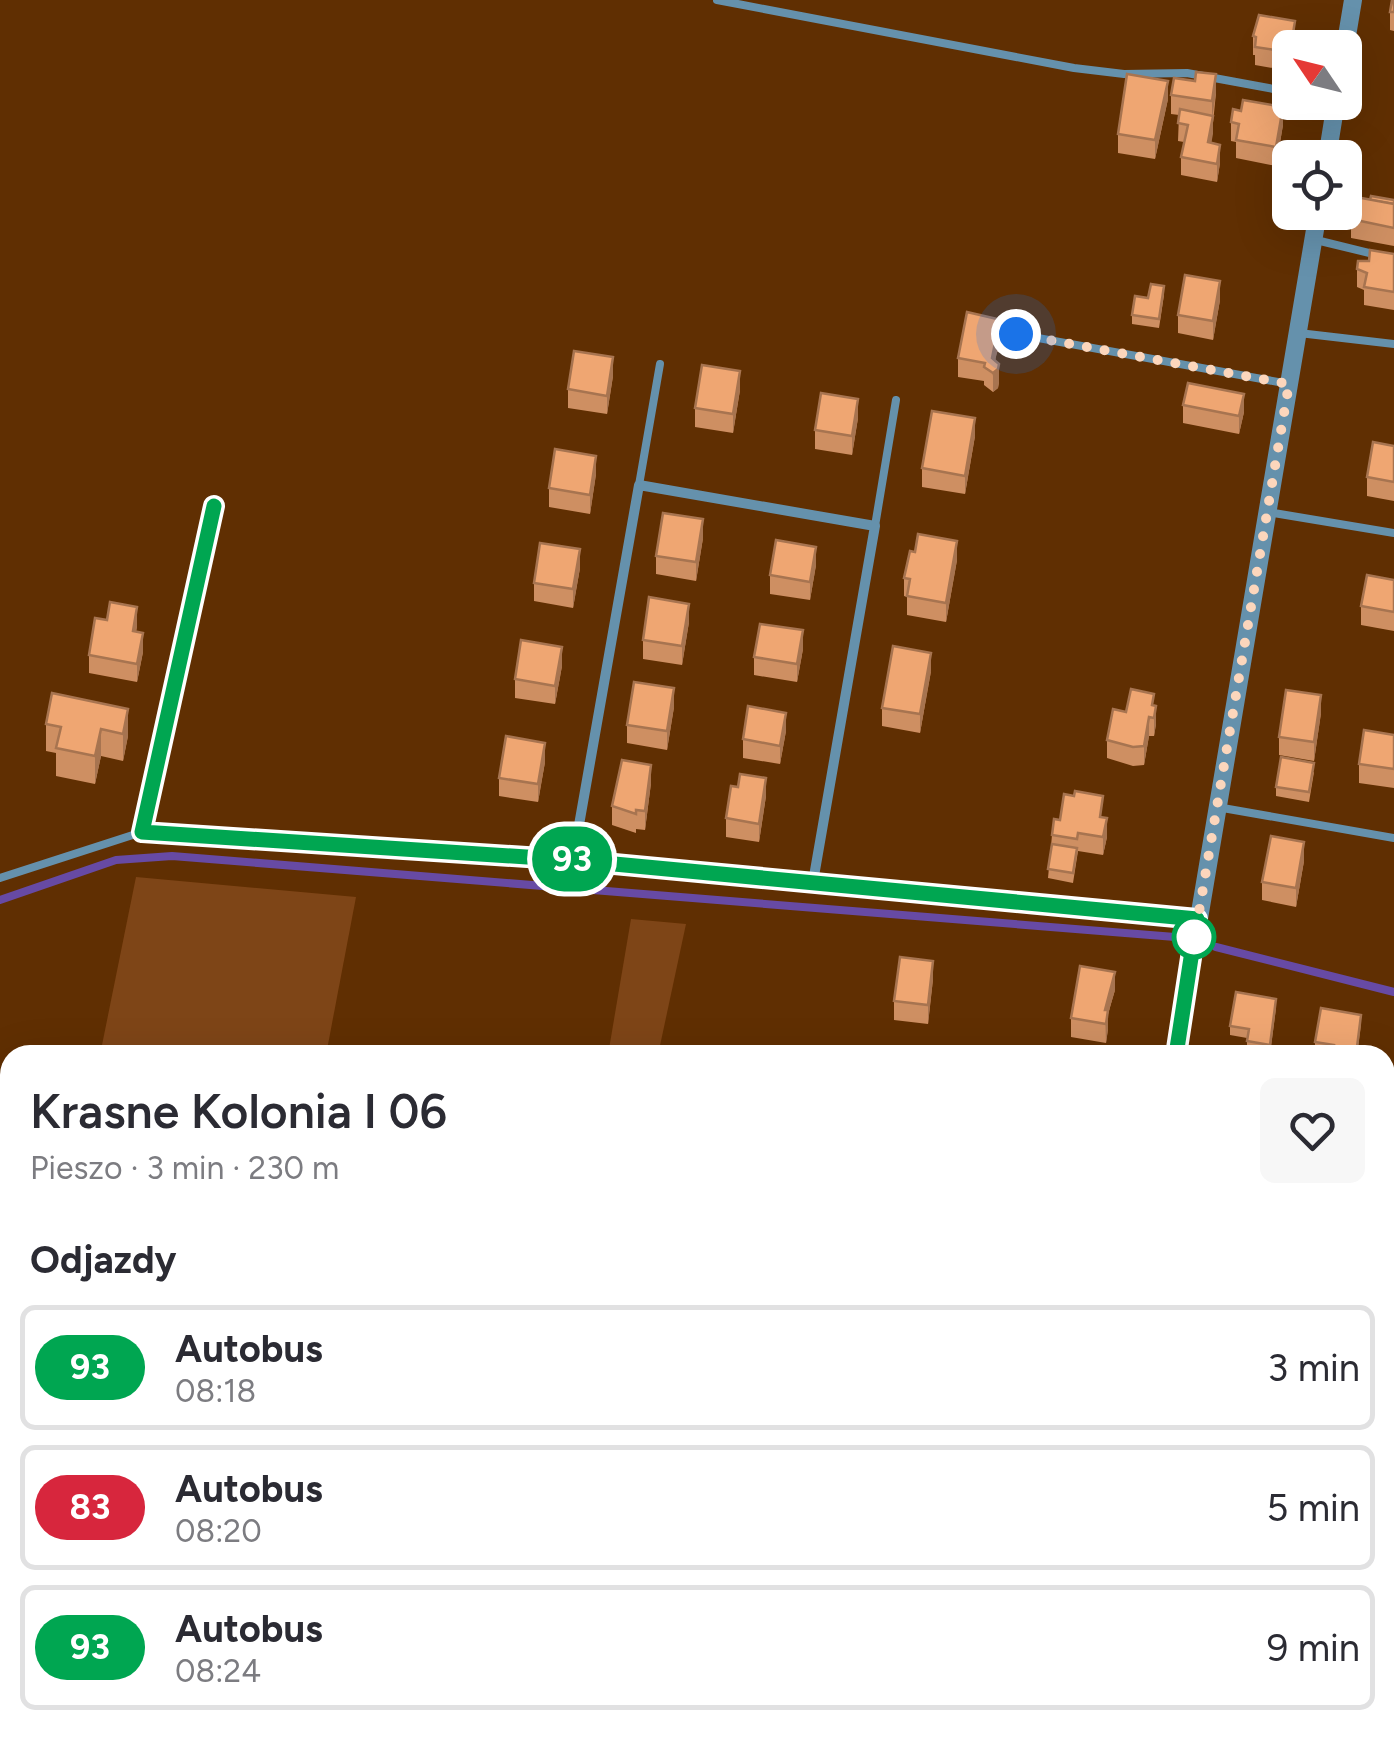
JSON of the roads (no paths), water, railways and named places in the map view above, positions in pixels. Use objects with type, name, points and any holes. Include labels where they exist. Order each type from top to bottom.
[{"type":"street","points":[[1348,30],[1353,0]]},
{"type":"street","points":[[1178,1045],[1315,230]]},
{"type":"street","points":[[572,860],[640,485],[875,526],[813,882]]},
{"type":"street","points":[[142,832],[572,860],[1197,919]]},
{"type":"lane","points":[[717,0],[1074,68],[1124,74],[1188,74],[1272,89]]},
{"type":"lane","points":[[1313,240],[1394,259]]},
{"type":"lane","points":[[1298,333],[1394,344]]},
{"type":"lane","points":[[1016,334],[1289,384]]},
{"type":"lane","points":[[640,485],[660,364]]},
{"type":"lane","points":[[875,526],[896,400]]},
{"type":"lane","points":[[0,878],[142,832],[214,506]]},
{"type":"lane","points":[[1268,512],[1394,533]]},
{"type":"lane","points":[[1216,807],[1394,838]]},
{"type":"waterway","points":[[0,900],[116,860],[172,856],[1175,937]]},
{"type":"waterway","points":[[1216,947],[1394,992]]}]
